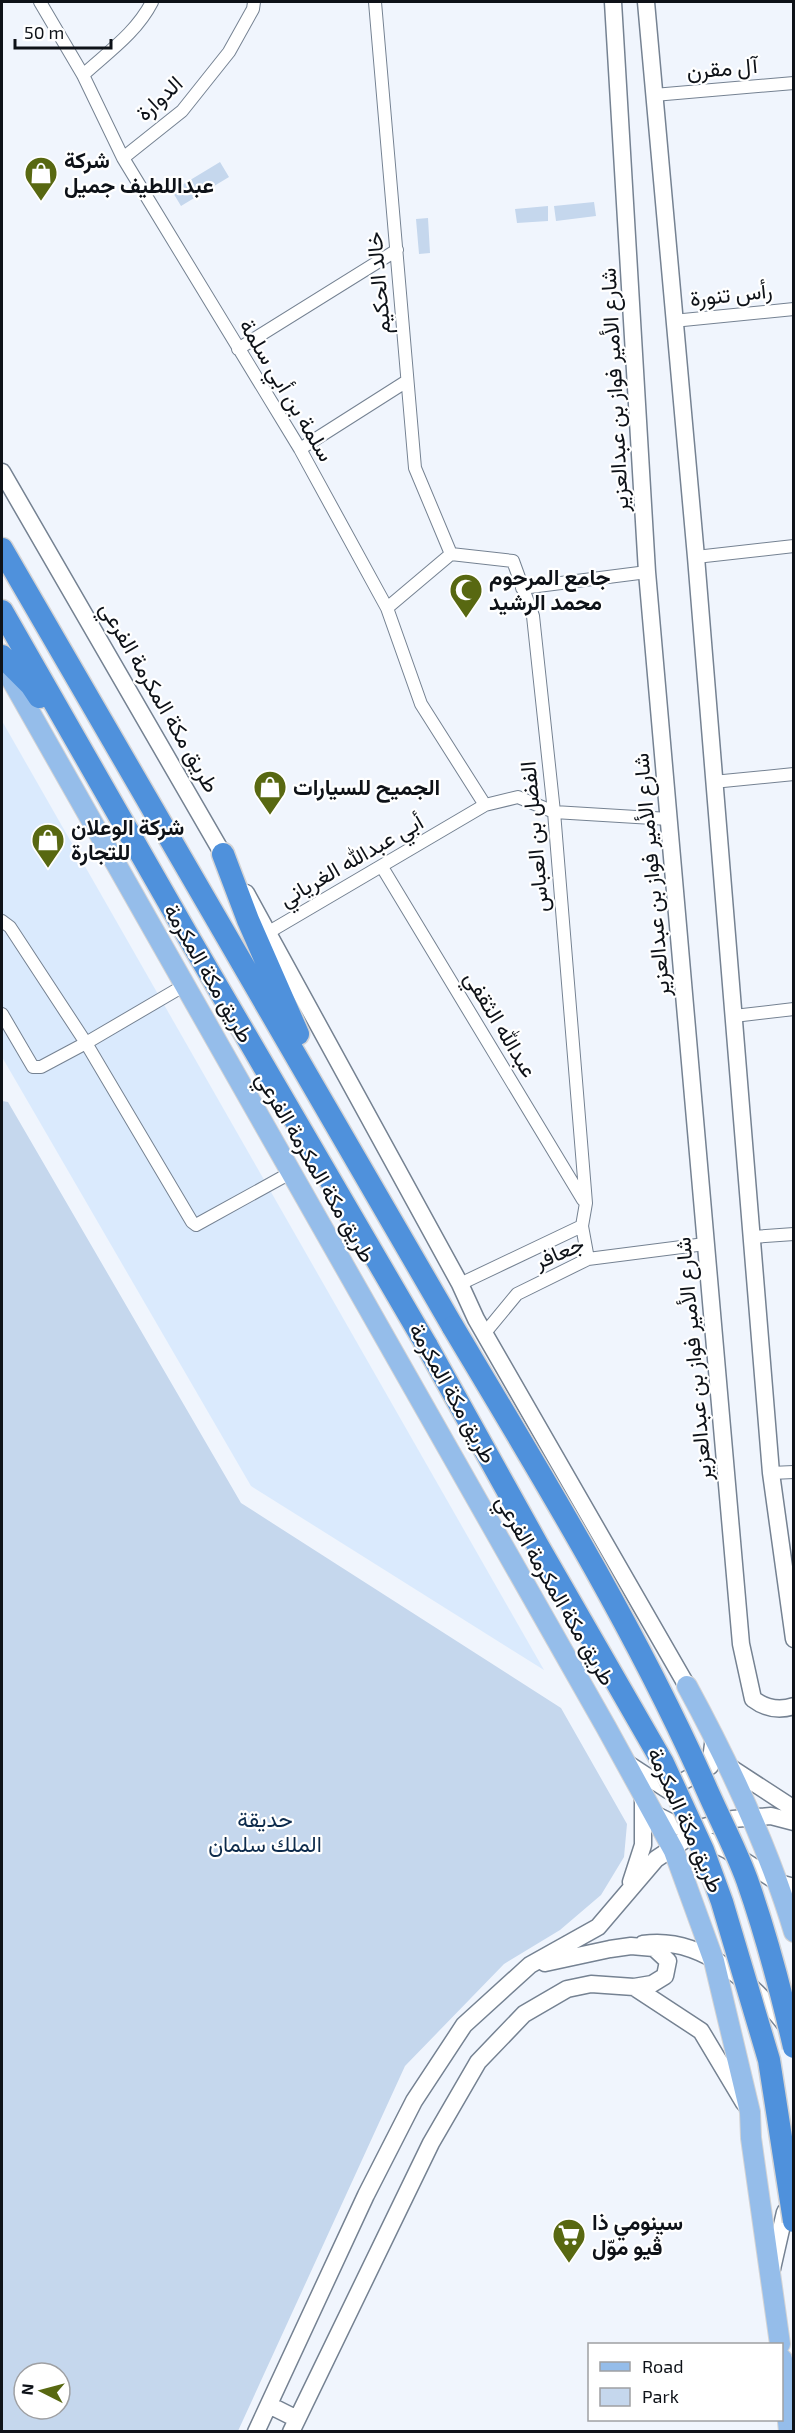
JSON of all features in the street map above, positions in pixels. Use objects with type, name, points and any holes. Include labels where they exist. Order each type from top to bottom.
[{"type":"highway","name":"طريق مكة المكرمة","points":[[2,549],[453,1328],[581,1540],[642,1654],[691,1754],[747,1879],[774,1968],[794,2047]]},
{"type":"highway","name":"طريق مكة المكرمة","points":[[2,610],[189,938],[427,1346],[663,1763],[703,1850],[722,1902],[769,2060],[794,2221]]},
{"type":"highway","points":[[2,656],[31,685],[189,938]]},
{"type":"highway","points":[[223,854],[248,920],[352,1153]]},
{"type":"main road","name":"شارع الأمير فواز بن عبدالعزير","points":[[613,2],[647,572],[741,1644],[753,1699],[764,1706],[787,1709],[794,1706]]},
{"type":"main road","points":[[646,2],[696,557],[771,1473],[794,1639]]},
{"type":"main road","name":"طريق مكة المكرمة الفرعي","points":[[2,472],[269,932],[460,1284],[484,1334],[687,1686],[786,1885],[794,1932]]},
{"type":"main road","name":"طريق مكة المكرمة الفرعي","points":[[2,663],[292,1172],[672,1848],[714,1961],[750,2112],[751,2138],[780,2343]]},
{"type":"main road","points":[[625,1762],[668,1790],[710,1766],[714,1737]]},
{"type":"main road","points":[[728,1766],[794,1809]]},
{"type":"main road","points":[[629,1889],[643,1845],[648,1805],[786,1885]]},
{"type":"main road","points":[[256,2432],[366,2195],[414,2101],[464,2025],[530,1965],[598,1927],[657,1859],[694,1833],[733,1819],[771,1816],[794,1822]]},
{"type":"main road","points":[[518,1976],[546,1963],[659,1941],[694,1950],[751,1987],[794,2036]]},
{"type":"main road","points":[[269,2404],[294,2426],[431,2143],[478,2062],[524,2014],[567,1989],[591,1984],[634,1987],[652,1984],[665,1976],[668,1961],[654,1948],[631,1946]]},
{"type":"main road","points":[[634,1987],[701,2031],[750,2112]]},
{"type":"main road","points":[[771,2272],[785,2212],[794,2206]]},
{"type":"main road","points":[[783,2369],[789,2432]]},
{"type":"street","name":"سلمة بن أبي سلمة","points":[[40,2],[82,75],[123,158],[300,449],[387,608],[421,704],[485,805]]},
{"type":"street","points":[[82,75],[143,20],[152,2]]},
{"type":"street","name":"الدوارة","points":[[123,158],[182,111],[229,52],[253,9],[254,2]]},
{"type":"street","name":"خالد الحكيم","points":[[375,2],[415,468],[451,554]]},
{"type":"street","name":"آل مقرن","points":[[654,95],[794,83]]},
{"type":"street","points":[[238,349],[397,250]]},
{"type":"street","name":"رأس تنورة","points":[[673,321],[794,309]]},
{"type":"street","points":[[300,449],[407,381]]},
{"type":"street","points":[[696,557],[794,546]]},
{"type":"street","points":[[387,608],[451,554]]},
{"type":"street","name":"الفضل بن العباس","points":[[451,554],[513,561],[533,616],[554,812],[586,1203],[582,1226],[588,1259]]},
{"type":"street","points":[[522,588],[647,572]]},
{"type":"street","points":[[713,782],[794,774]]},
{"type":"street","name":"أبي عبدالله الغرياني","points":[[269,932],[485,805],[518,797],[554,812],[669,819]]},
{"type":"street","name":"عبدالله الثقفي","points":[[381,867],[586,1203]]},
{"type":"street","points":[[2,921],[10,927],[86,1043],[192,1222],[196,1225],[292,1172]]},
{"type":"street","points":[[2,1014],[33,1067],[41,1067],[185,985]]},
{"type":"street","points":[[734,1016],[794,1009]]},
{"type":"street","points":[[460,1284],[582,1226]]},
{"type":"street","points":[[752,1237],[794,1234]]},
{"type":"street","name":"جعافر","points":[[484,1334],[517,1294],[588,1259],[705,1244]]},
{"type":"street","points":[[771,1473],[794,1472]]},
{"type":"shaded area","points":[[2,721],[544,1670],[251,1486],[2,1057]]},
{"type":"green space","points":[[220,162],[229,177],[181,206],[172,191]]},
{"type":"green space","points":[[594,202],[596,216],[556,221],[554,206]]},
{"type":"green space","points":[[548,206],[548,221],[517,223],[515,209]]},
{"type":"green space","points":[[428,218],[430,253],[419,254],[416,219]]},
{"type":"green space","name":"حديقة الملك سلمان","points":[[2,1101],[8,1102],[241,1503],[561,1708],[627,1824],[624,1857],[601,1895],[560,1930],[504,1964],[405,2066],[238,2431],[2,2431]]},
{"type":"place","name":"شركة عبداللطيف جميل","points":[[41,202]]},
{"type":"place","name":"جامع المرحوم محمد الرشيد","points":[[466,619]]},
{"type":"place","name":"الجميح للسيارات","points":[[270,816]]},
{"type":"place","name":"شركة الوعلان للتجارة","points":[[48,869]]},
{"type":"place","name":"سينومي ذا ڤيو موّل","points":[[569,2264]]}]
